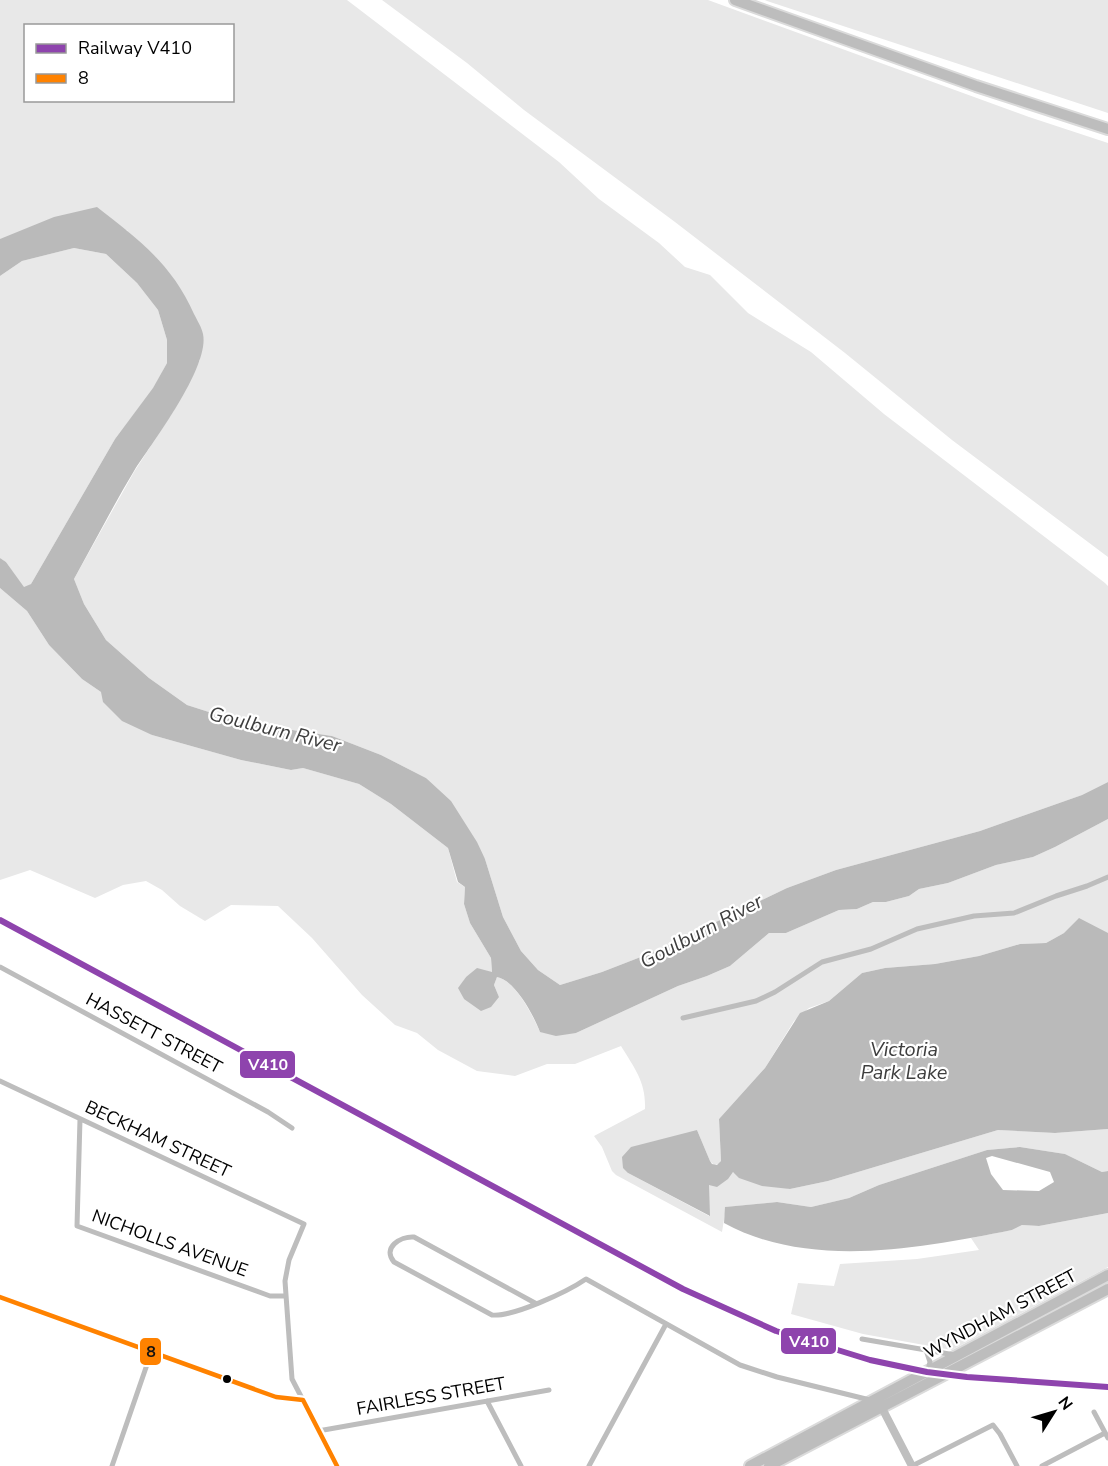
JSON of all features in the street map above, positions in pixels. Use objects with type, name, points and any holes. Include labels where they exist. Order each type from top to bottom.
[{"type":"highway","points":[[735,0],[976,86],[1108,129]]},
{"type":"highway","name":"WYNDHAM STREET","points":[[981,1349],[1108,1275]]},
{"type":"highway","name":"WYNDHAM STREET","points":[[750,1466],[877,1404],[981,1349],[1108,1289]]},
{"type":"highway","name":"WYNDHAM STREET","points":[[769,1466],[877,1404],[927,1371],[960,1360]]},
{"type":"street","points":[[683,1018],[756,1001],[775,992],[822,962],[871,949],[917,929],[974,916],[1014,913],[1108,877]]},
{"type":"street","name":"HASSETT STREET","points":[[0,967],[268,1112],[292,1128]]},
{"type":"street","name":"BECKHAM STREET","points":[[0,1081],[304,1224],[289,1260],[285,1281],[286,1296]]},
{"type":"street","name":"NICHOLLS AVENUE","points":[[80,1119],[77,1226],[270,1296],[286,1296]]},
{"type":"street","points":[[535,1303],[414,1237],[407,1237],[393,1244],[390,1255],[394,1262],[492,1315],[503,1316],[524,1310],[535,1303],[575,1287],[586,1279],[740,1365],[877,1404],[912,1466],[993,1425],[1017,1466]]},
{"type":"street","points":[[286,1296],[292,1379],[337,1466]]},
{"type":"street","points":[[0,1297],[276,1396],[303,1400]]},
{"type":"street","points":[[589,1466],[666,1324]]},
{"type":"street","points":[[862,1339],[926,1350],[960,1360]]},
{"type":"street","points":[[926,1350],[930,1362],[927,1371]]},
{"type":"street","points":[[112,1466],[151,1353]]},
{"type":"street","name":"FAIRLESS STREET","points":[[318,1431],[549,1390]]},
{"type":"street","points":[[487,1401],[521,1466]]},
{"type":"street","points":[[1042,1466],[1107,1436],[1094,1412]]},
{"type":"shaded area","points":[[0,0],[347,0],[559,162],[599,199],[659,243],[685,267],[710,275],[748,313],[811,352],[884,414],[1108,586],[1108,782],[1082,795],[980,831],[836,870],[787,888],[651,953],[560,985],[538,970],[521,951],[503,917],[485,859],[426,778],[381,755],[332,736],[240,722],[187,705],[149,678],[106,640],[84,604],[74,579],[134,472],[174,410],[200,360],[127,230],[0,239]]},
{"type":"shaded area","points":[[382,0],[708,0],[1029,117],[1108,143],[1108,557],[952,440],[845,353],[675,222],[524,110],[467,63]]},
{"type":"shaded area","points":[[765,0],[1108,0],[1108,113],[767,1]]},
{"type":"shaded area","points":[[74,248],[106,254],[137,283],[158,310],[167,340],[167,363],[153,389],[115,439],[31,584],[24,588],[6,562],[0,558],[0,276],[22,261]]},
{"type":"shaded area","points":[[0,588],[27,611],[49,645],[82,679],[152,735],[241,760],[291,770],[303,768],[359,784],[391,804],[448,848],[457,882],[465,887],[464,904],[470,923],[491,958],[492,973],[466,977],[459,988],[464,999],[499,997],[494,985],[497,977],[504,980],[523,1000],[540,1032],[576,1033],[678,986],[730,966],[769,933],[786,933],[839,910],[857,909],[873,902],[886,902],[909,896],[919,889],[948,883],[996,865],[1033,857],[1108,819],[1108,934],[1064,933],[1046,943],[1020,944],[979,956],[862,973],[829,1001],[809,1008],[794,1021],[765,1068],[719,1119],[721,1161],[719,1164],[714,1165],[710,1161],[697,1130],[628,1173],[709,1216],[709,1185],[733,1172],[790,1189],[828,1181],[998,1130],[1055,1133],[1108,1129],[1108,1171],[1102,1172],[1065,1154],[1020,1147],[987,1150],[879,1185],[849,1198],[811,1207],[777,1202],[726,1207],[722,1232],[612,1171],[602,1147],[594,1136],[645,1109],[642,1083],[621,1046],[575,1064],[547,1064],[515,1076],[477,1071],[438,1050],[417,1033],[395,1025],[362,995],[312,938],[278,906],[231,905],[205,921],[146,881],[123,885],[95,898],[30,870],[0,880]]},
{"type":"shaded area","points":[[1108,1213],[1108,1267],[952,1350],[863,1334],[791,1314],[798,1283],[834,1286],[840,1264],[917,1259],[979,1250],[971,1238],[1012,1230],[1022,1225],[1039,1226]]},
{"type":"water","name":"Goulburn River","points":[[97,207],[153,254],[175,281],[202,329],[203,348],[198,365],[178,404],[134,471],[74,579],[84,604],[106,640],[149,678],[187,705],[240,722],[332,736],[381,755],[426,778],[451,801],[477,842],[485,859],[503,917],[521,951],[538,970],[560,985],[651,953],[787,888],[836,870],[980,831],[1082,795],[1108,782],[1108,819],[1033,857],[996,865],[948,883],[919,889],[909,896],[886,902],[873,902],[857,909],[839,910],[786,933],[769,933],[730,966],[678,986],[576,1033],[556,1036],[540,1032],[529,1008],[517,992],[497,977],[494,985],[499,997],[491,1007],[481,1011],[464,999],[458,988],[477,968],[492,972],[491,958],[470,923],[464,904],[465,887],[458,882],[448,848],[391,804],[359,784],[303,768],[291,770],[241,760],[152,735],[122,721],[103,702],[101,692],[82,679],[49,645],[27,611],[0,588],[0,558],[6,562],[24,587],[31,584],[115,439],[153,388],[167,363],[167,340],[158,310],[137,283],[106,254],[74,248],[22,261],[0,276],[0,239],[54,217]]},
{"type":"water","name":"Victoria Park Lake","points":[[1079,918],[1108,933],[1108,1129],[1055,1133],[998,1130],[828,1181],[790,1189],[762,1186],[739,1178],[733,1172],[717,1187],[709,1185],[710,1216],[628,1173],[623,1168],[622,1157],[631,1147],[697,1130],[710,1161],[717,1165],[721,1161],[719,1119],[765,1068],[800,1013],[829,1001],[862,973],[979,956],[1020,944],[1046,943],[1064,933]]},
{"type":"water","points":[[1020,1147],[1065,1154],[1102,1172],[1108,1171],[1108,1213],[1039,1226],[1022,1225],[1012,1230],[941,1243],[866,1251],[829,1251],[792,1246],[757,1238],[724,1223],[725,1207],[777,1202],[811,1207],[849,1198],[879,1185],[987,1150]],"holes":[[[992,1156],[1050,1172],[1054,1182],[1039,1191],[1003,1190],[991,1174],[986,1158]]]},
{"type":"rail line","name":"V410","points":[[0,920],[683,1289],[776,1331],[870,1360],[927,1372],[1108,1387]]},
{"type":"transit line","name":"8","points":[[0,1297],[276,1397],[303,1400]]},
{"type":"transit line","name":"8","points":[[303,1400],[337,1466]]}]
